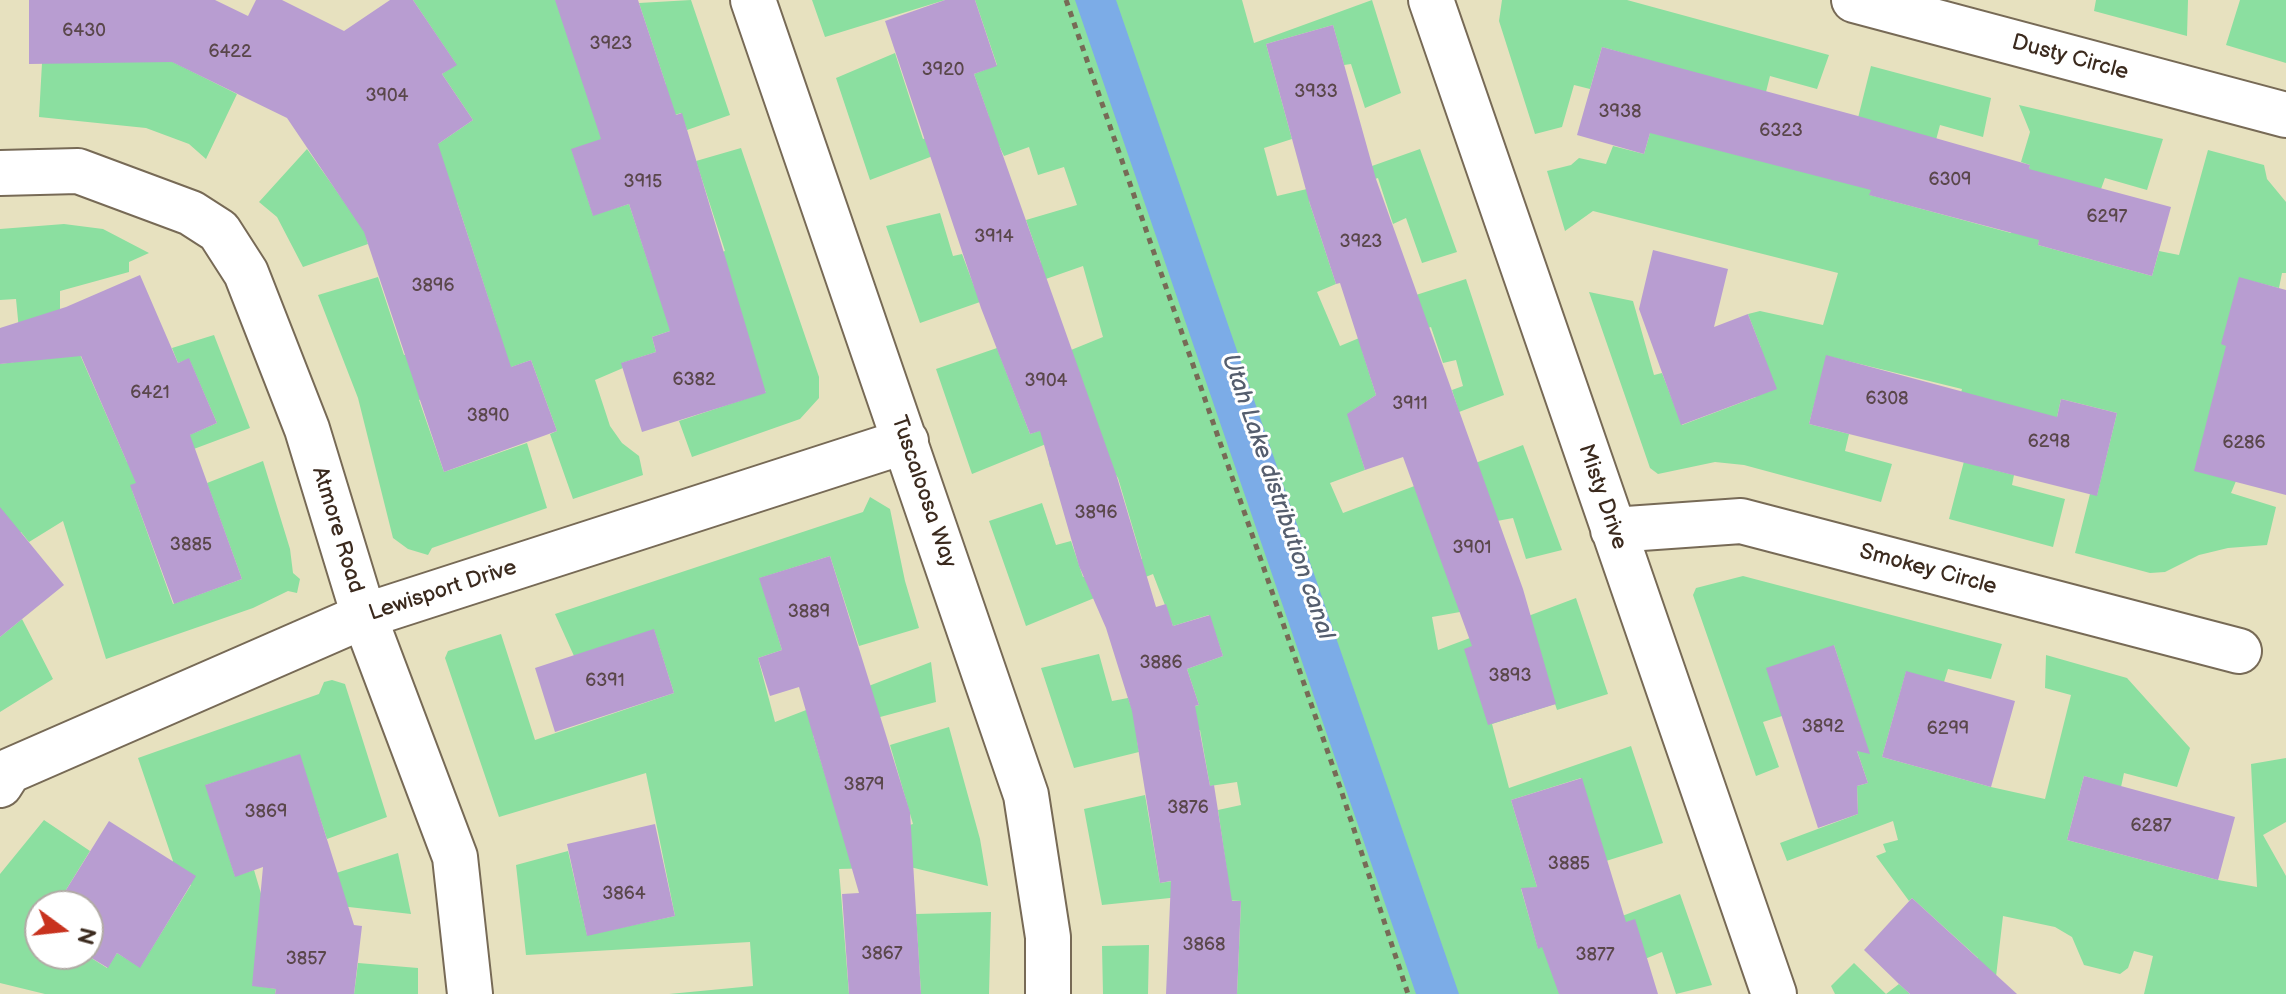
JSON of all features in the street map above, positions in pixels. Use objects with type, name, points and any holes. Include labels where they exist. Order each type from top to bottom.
[{"type":"street","name":"Tuscaloosa Way","points":[[753,0],[1026,795],[1048,937],[1048,994]]},
{"type":"street","name":"Misty Drive","points":[[1431,0],[1774,994]]},
{"type":"street","name":"Dusty Circle","points":[[1854,0],[2286,115]]},
{"type":"street","name":"Atmore Road","points":[[0,173],[78,171],[204,220],[219,231],[246,273],[307,429],[364,616],[455,857],[470,994]]},
{"type":"street","name":"Lewisport Drive","points":[[0,785],[9,771],[364,616],[906,441]]},
{"type":"street","name":"Smokey Circle","points":[[1613,530],[1741,521],[2239,651]]},
{"type":"path","points":[[1066,0],[1340,787],[1408,994]]},
{"type":"green space","points":[[413,0],[555,0],[666,85],[639,3],[691,0],[730,115],[687,130],[681,113],[572,150],[593,215],[629,204],[652,274],[725,251],[696,161],[741,148],[819,377],[819,398],[800,419],[692,457],[679,421],[766,392],[700,321],[652,337],[656,352],[622,363],[623,368],[595,380],[610,426],[622,443],[639,456],[643,475],[573,499],[550,434],[557,431],[531,360],[419,400],[444,472],[527,443],[547,508],[432,548],[428,555],[408,549],[393,538],[358,398],[318,295],[378,277],[404,355],[497,325],[457,202],[365,232],[368,244],[303,267],[277,217],[259,202],[307,149],[357,220],[435,146],[473,120],[442,74],[456,64]]},
{"type":"green space","points":[[812,0],[945,0],[825,37]]},
{"type":"green space","points":[[975,0],[1242,0],[1254,43],[1372,0],[1401,93],[1365,108],[1351,64],[1344,65],[1333,25],[1266,44],[1292,139],[1264,148],[1277,196],[1307,189],[1420,149],[1457,252],[1422,263],[1406,218],[1393,224],[1378,178],[1309,201],[1336,284],[1317,292],[1340,346],[1400,321],[1394,302],[1466,279],[1504,395],[1459,412],[1452,390],[1463,386],[1456,360],[1443,363],[1431,327],[1362,350],[1376,395],[1348,414],[1365,470],[1330,483],[1343,513],[1523,445],[1562,550],[1526,559],[1513,518],[1497,521],[1460,612],[1432,617],[1438,650],[1576,598],[1608,694],[1557,710],[1555,704],[1492,724],[1509,788],[1631,746],[1663,843],[1606,861],[1581,778],[1511,800],[1537,887],[1521,889],[1538,948],[1680,894],[1712,985],[1676,994],[1662,952],[1559,994],[1237,994],[1241,901],[1170,898],[1102,905],[1084,809],[1145,795],[1160,883],[1227,872],[1218,810],[1241,805],[1237,782],[1210,786],[1200,730],[1137,740],[1139,752],[1074,768],[1041,668],[1099,654],[1112,701],[1128,698],[1138,725],[1199,705],[1187,669],[1223,656],[1209,615],[1173,626],[1153,574],[1026,626],[989,521],[1042,503],[1056,545],[1071,541],[1083,577],[1142,559],[1118,478],[1101,453],[1050,467],[1046,444],[972,474],[936,369],[997,348],[1030,434],[1092,412],[1071,350],[1103,337],[1083,266],[920,323],[886,226],[940,213],[953,256],[962,254],[974,286],[1041,263],[1026,220],[1077,205],[1064,167],[1038,175],[1029,147],[1004,156],[993,133],[870,180],[836,78],[895,53],[923,139],[989,117],[974,74],[997,65]]},
{"type":"green space","points":[[1502,0],[1627,0],[1829,55],[1817,89],[1770,76],[1766,92],[1842,182],[1871,66],[1991,98],[1983,137],[1940,125],[1936,140],[1888,127],[1870,195],[2011,233],[2030,165],[2021,162],[2030,132],[2019,105],[2163,139],[2147,190],[2105,178],[2101,189],[2056,177],[2038,245],[2152,276],[2159,251],[2179,255],[2208,150],[2264,165],[2267,179],[2286,202],[2286,273],[2282,273],[2279,288],[2239,278],[2286,362],[2231,493],[2276,507],[2267,545],[2228,548],[2199,555],[2165,572],[2150,573],[2075,553],[2090,494],[2097,495],[2117,413],[2061,399],[2057,417],[1982,467],[2014,475],[2012,485],[2065,499],[2053,547],[1949,519],[1976,415],[1957,409],[1962,389],[1827,356],[1809,424],[1849,434],[1845,451],[1892,464],[1881,502],[1744,465],[1715,462],[1658,474],[1650,468],[1589,292],[1633,301],[1654,375],[1662,373],[1682,425],[1756,397],[1741,356],[1761,348],[1748,314],[1760,311],[1823,325],[1838,273],[1593,211],[1565,231],[1547,171],[1571,165],[1579,158],[1606,164],[1613,146],[1644,154],[1669,66],[1602,47],[1590,89],[1574,85],[1562,127],[1535,134],[1499,21]]},
{"type":"green space","points":[[2096,0],[2188,0],[2187,36],[2094,11]]},
{"type":"green space","points":[[2240,0],[2286,0],[2286,63],[2226,45]]},
{"type":"green space","points":[[159,55],[237,94],[206,159],[189,144],[146,128],[39,117],[42,63]]},
{"type":"green space","points":[[64,224],[103,229],[149,253],[129,262],[129,272],[60,291],[60,309],[127,462],[217,423],[189,359],[178,363],[172,348],[214,335],[250,428],[159,462],[132,490],[173,604],[242,579],[207,483],[263,461],[290,549],[293,573],[300,579],[297,593],[288,591],[253,608],[106,659],[63,521],[29,542],[21,532],[0,549],[0,364],[22,361],[16,299],[0,300],[0,229]]},
{"type":"green space","points":[[870,497],[890,509],[905,581],[919,628],[859,646],[830,556],[760,578],[782,650],[758,658],[775,722],[931,662],[936,702],[813,735],[846,844],[913,824],[890,745],[949,727],[980,839],[988,886],[910,867],[839,869],[849,994],[669,994],[753,986],[750,942],[526,955],[516,865],[568,851],[587,935],[675,916],[646,773],[499,817],[445,658],[448,651],[501,634],[535,740],[674,693],[654,630],[574,656],[555,614],[863,512]]},
{"type":"green space","points":[[1743,576],[2002,644],[1991,679],[1948,669],[1944,682],[1906,672],[1882,757],[1991,787],[2045,799],[2071,695],[2045,688],[2046,655],[2127,678],[2190,748],[2177,787],[2124,773],[2121,787],[2084,776],[2067,840],[2218,880],[2257,887],[2251,764],[2286,758],[2286,822],[2263,835],[2286,876],[2286,994],[2144,994],[2153,956],[2134,951],[2128,968],[2120,974],[2084,965],[2072,937],[2055,927],[2003,916],[1994,994],[1946,994],[1978,958],[1912,898],[1909,901],[1876,856],[1886,852],[1883,844],[1898,840],[1893,821],[1787,861],[1780,843],[1858,814],[1857,786],[1868,783],[1854,742],[1864,738],[1834,645],[1782,716],[1763,722],[1779,767],[1756,776],[1693,595],[1696,588]]},
{"type":"green space","points":[[22,619],[53,679],[0,712],[0,637]]},
{"type":"green space","points":[[332,680],[345,684],[387,817],[327,839],[299,755],[206,785],[235,876],[254,870],[262,897],[398,853],[411,914],[331,905],[252,985],[276,989],[275,994],[45,994],[0,983],[0,874],[44,820],[90,851],[66,890],[24,890],[24,970],[104,970],[117,953],[140,967],[191,885],[170,872],[173,861],[138,758],[319,694],[324,682]]},
{"type":"green space","points":[[991,912],[989,994],[921,994],[916,914]]},
{"type":"green space","points":[[1149,945],[1148,994],[1103,994],[1102,946]]},
{"type":"green space","points":[[358,963],[418,968],[418,994],[354,994]]},
{"type":"green space","points":[[1854,963],[1886,994],[1835,994],[1831,986]]},
{"type":"green space","points":[[1899,984],[1910,994],[1886,994]]},
{"type":"water","name":"Utah Lake distribution canal","points":[[1075,0],[1116,0],[1459,994],[1416,994]]},
{"type":"building","points":[[29,0],[215,0],[248,16],[256,0],[282,0],[344,31],[390,0],[413,0],[457,65],[442,74],[473,120],[438,144],[511,367],[531,360],[557,431],[444,472],[364,232],[287,118],[172,62],[29,64]]},
{"type":"building","points":[[555,0],[638,0],[676,115],[682,113],[766,393],[642,432],[621,363],[656,352],[652,337],[670,331],[629,204],[593,216],[571,149],[601,139]]},
{"type":"building","points":[[945,0],[975,0],[997,66],[974,74],[1117,477],[1156,607],[1166,604],[1173,626],[1210,615],[1223,656],[1187,669],[1199,705],[1195,706],[1210,786],[1214,785],[1232,901],[1241,901],[1237,994],[1166,994],[1171,881],[1160,883],[1132,711],[1106,628],[1079,566],[1040,431],[1030,434],[981,308],[885,21]]},
{"type":"building","points":[[1333,25],[1376,179],[1523,589],[1556,704],[1488,725],[1464,649],[1472,646],[1403,457],[1365,470],[1347,414],[1376,395],[1340,283],[1336,284],[1309,201],[1266,44]]},
{"type":"building","points":[[1602,47],[1858,116],[2030,165],[2029,169],[2171,207],[2152,276],[2038,245],[2039,240],[1869,195],[1871,190],[1650,133],[1644,154],[1577,135]]},
{"type":"building","points":[[1653,250],[1728,269],[1714,327],[1748,314],[1777,389],[1681,425],[1639,309]]},
{"type":"building","points":[[140,275],[178,363],[189,358],[217,423],[190,435],[242,579],[174,604],[130,485],[136,483],[81,356],[0,364],[0,328],[66,307]]},
{"type":"building","points":[[2239,277],[2286,290],[2286,495],[2194,471],[2226,346],[2221,344]]},
{"type":"building","points":[[1826,355],[2057,417],[2061,399],[2117,413],[2097,496],[1809,424]]},
{"type":"building","points":[[0,507],[64,585],[0,637]]},
{"type":"building","points":[[830,556],[910,812],[921,994],[849,994],[842,894],[859,893],[799,687],[770,696],[758,658],[782,650],[759,578]]},
{"type":"building","points":[[654,629],[674,693],[555,732],[535,668]]},
{"type":"building","points":[[1834,645],[1870,754],[1857,751],[1868,783],[1857,786],[1858,814],[1818,828],[1766,668]]},
{"type":"building","points":[[1906,671],[2015,701],[1991,787],[1882,757]]},
{"type":"building","points":[[300,754],[354,925],[362,926],[354,994],[275,994],[276,989],[252,986],[263,867],[235,877],[205,785]]},
{"type":"building","points":[[2084,776],[2235,817],[2218,880],[2067,840]]},
{"type":"building","points":[[1582,778],[1626,922],[1635,919],[1658,994],[1559,994],[1542,947],[1538,949],[1521,888],[1537,887],[1511,800]]},
{"type":"building","points":[[109,821],[196,876],[140,968],[117,953],[108,968],[104,966],[104,890],[66,890]]},
{"type":"building","points":[[655,824],[675,916],[587,936],[567,844]]},
{"type":"building","points":[[1912,898],[2017,994],[1910,994],[1899,984],[1864,950]]}]
